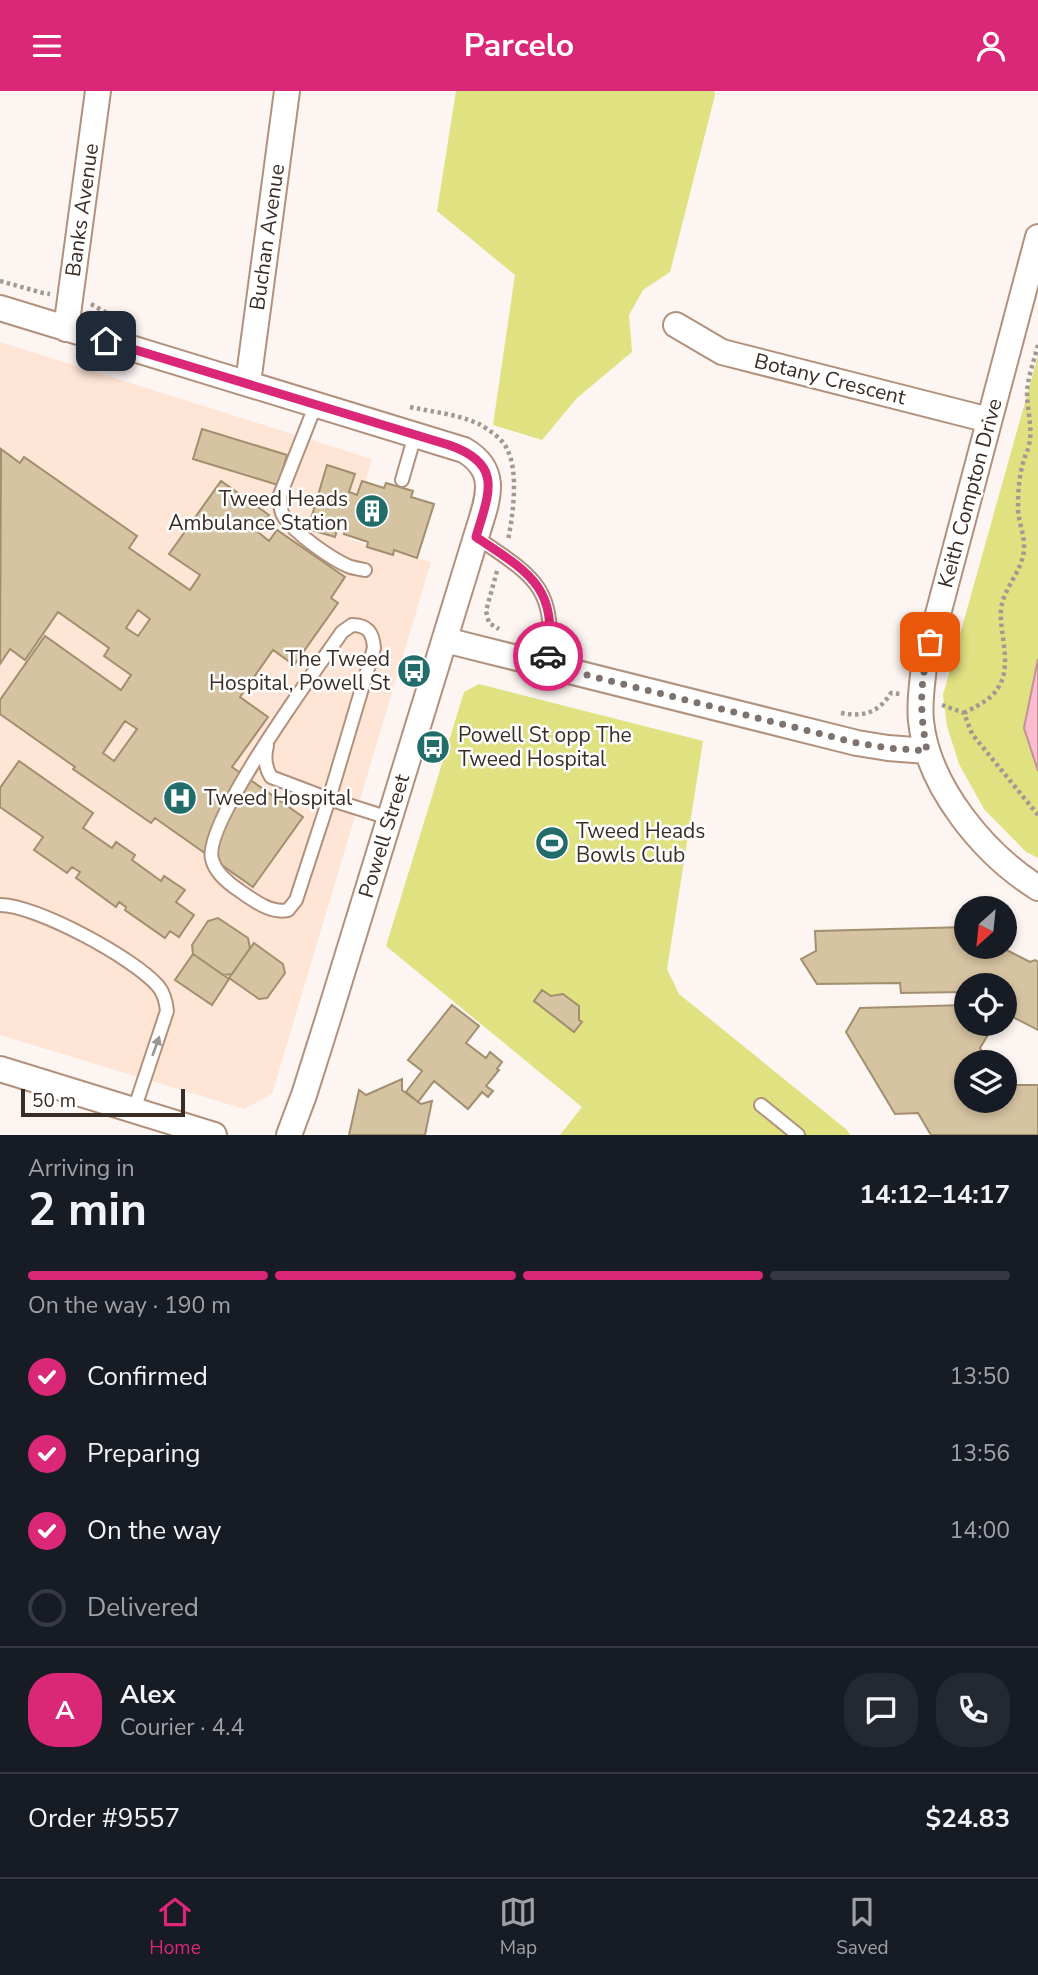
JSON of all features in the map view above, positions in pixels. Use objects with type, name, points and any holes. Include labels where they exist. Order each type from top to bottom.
[{"type":"street","name":"Banks Avenue","points":[[66,329],[98,91]]},
{"type":"street","name":"Buchan Avenue","points":[[248,383],[287,91]]},
{"type":"street","name":"Keith Compton Drive","points":[[1038,237],[924,667],[920,698],[921,722],[927,751],[953,802],[972,829],[1001,861],[1038,888]]},
{"type":"street","name":"Powell Street","points":[[0,308],[464,450],[475,457],[488,478],[488,491],[476,537],[445,640],[304,1095],[289,1135]]},
{"type":"street","name":"Botany Crescent","points":[[676,325],[722,352],[989,419]]},
{"type":"street","points":[[445,640],[857,743],[927,751]]},
{"type":"street","points":[[0,1069],[215,1135]]},
{"type":"lane","points":[[316,404],[280,495],[280,508],[284,517],[325,552],[348,566],[365,570]]},
{"type":"lane","points":[[402,480],[415,435]]},
{"type":"lane","points":[[476,537],[524,570],[545,598],[550,627],[547,665]]},
{"type":"lane","points":[[359,625],[370,631],[374,648],[329,799],[296,900],[288,910],[278,911],[256,902],[232,886],[218,871],[212,859],[211,848],[235,795],[270,737],[346,627],[359,625]]},
{"type":"lane","points":[[270,737],[265,763],[271,776],[329,799],[389,818]]},
{"type":"lane","points":[[0,905],[30,910],[54,920],[121,956],[159,986],[166,999],[167,1011],[134,1110]]},
{"type":"lane","points":[[761,1105],[798,1135]]},
{"type":"path","points":[[0,281],[43,293],[71,294],[111,316],[124,320]]},
{"type":"path","points":[[831,711],[861,716],[877,709],[891,693],[920,698],[964,713],[988,699],[999,688],[1005,661],[1001,609],[1022,562],[1024,544],[1018,510],[1019,484],[1029,445],[1027,394],[1038,345]]},
{"type":"path","points":[[400,404],[444,413],[479,425],[495,435],[507,448],[514,491],[509,537],[486,611],[489,623],[511,631]]},
{"type":"path","points":[[964,713],[972,733],[1038,815]]},
{"type":"shaded area","points":[[456,91],[714,91],[715,95],[670,272],[643,290],[629,315],[632,352],[577,398],[542,440],[493,425],[515,275],[437,211]]},
{"type":"shaded area","name":"Tweed Hospital","points":[[0,342],[372,459],[348,539],[431,562],[272,1094],[244,1109],[0,1035]]},
{"type":"shaded area","points":[[1038,356],[1038,659],[1024,728],[1038,771],[1038,858],[1026,852],[984,809],[959,764],[947,726],[943,695]]},
{"type":"shaded area","points":[[1038,659],[1038,771],[1024,728]]},
{"type":"shaded area","name":"Tweed Heads Bowls Club","points":[[479,684],[703,741],[667,969],[679,994],[850,1135],[560,1135],[582,1107],[386,946],[464,692]]},
{"type":"building","points":[[202,429],[287,455],[278,485],[193,459]]},
{"type":"building","points":[[1,449],[20,463],[24,457],[137,536],[129,548],[190,590],[200,575],[169,554],[221,481],[269,515],[258,532],[269,541],[277,530],[345,577],[331,598],[338,603],[294,665],[273,650],[240,697],[268,717],[232,767],[303,817],[253,887],[155,818],[151,823],[0,714],[0,700],[45,636],[121,690],[131,675],[104,656],[109,648],[58,612],[25,660],[10,649],[0,664]],"holes":[[[138,610],[150,619],[138,636],[126,628]],[[125,721],[137,729],[114,761],[103,753]]]},
{"type":"building","name":"Tweed Heads Ambulance Station","points":[[327,465],[355,474],[349,492],[357,495],[362,481],[384,488],[386,483],[413,491],[411,497],[434,504],[417,558],[394,550],[393,555],[367,547],[368,542],[344,534],[348,522],[340,519],[335,537],[308,529]]},
{"type":"building","points":[[19,761],[93,813],[83,828],[112,848],[116,842],[135,855],[132,860],[161,881],[164,876],[185,890],[176,902],[194,915],[179,937],[170,931],[165,938],[125,910],[126,907],[119,902],[116,907],[76,878],[80,872],[72,867],[67,873],[34,850],[43,837],[0,807],[0,788]]},
{"type":"building","points":[[218,918],[248,938],[250,948],[232,974],[223,975],[193,954],[192,945],[208,921]]},
{"type":"building","points":[[954,927],[954,959],[1017,959],[1017,955],[1030,962],[1035,960],[1038,962],[1038,1030],[1017,1019],[1017,973],[954,973],[954,992],[901,993],[900,983],[817,984],[801,959],[816,951],[815,931]]},
{"type":"building","points":[[254,943],[283,964],[285,973],[267,998],[259,999],[229,978]]},
{"type":"building","points":[[193,954],[229,979],[212,1005],[175,980]]},
{"type":"building","points":[[542,990],[551,996],[563,994],[579,1006],[579,1020],[582,1022],[574,1032],[534,1001]]},
{"type":"building","points":[[452,1005],[479,1026],[466,1043],[486,1058],[490,1052],[502,1062],[486,1086],[493,1091],[488,1097],[482,1092],[468,1109],[434,1081],[418,1102],[406,1092],[422,1071],[408,1060]]},
{"type":"building","points":[[954,1005],[954,1036],[987,1036],[981,1050],[954,1050],[954,1113],[1017,1113],[1017,1085],[1038,1085],[1038,1135],[931,1135],[918,1113],[895,1114],[846,1032],[860,1008]]},
{"type":"building","points":[[402,1079],[402,1090],[418,1102],[421,1104],[432,1101],[425,1135],[349,1135],[359,1090],[366,1095]]},
{"type":"way so far","points":[[548,656],[547,665],[795,728],[857,743],[927,751],[921,722],[920,698],[930,642]]},
{"type":"place","name":"Tweed Heads Ambulance Station","points":[[372,511]]},
{"type":"place","name":"The Tweed Hospital, Powell St","points":[[414,671]]},
{"type":"place","name":"Powell St opp The Tweed Hospital","points":[[433,747]]},
{"type":"place","name":"Tweed Hospital","points":[[180,798]]},
{"type":"place","name":"Tweed Heads Bowls Club","points":[[552,843]]},
{"type":"route","points":[[106,341],[449,445],[475,457],[488,478],[488,491],[476,537],[524,570],[537,584],[549,613],[548,656]]}]
